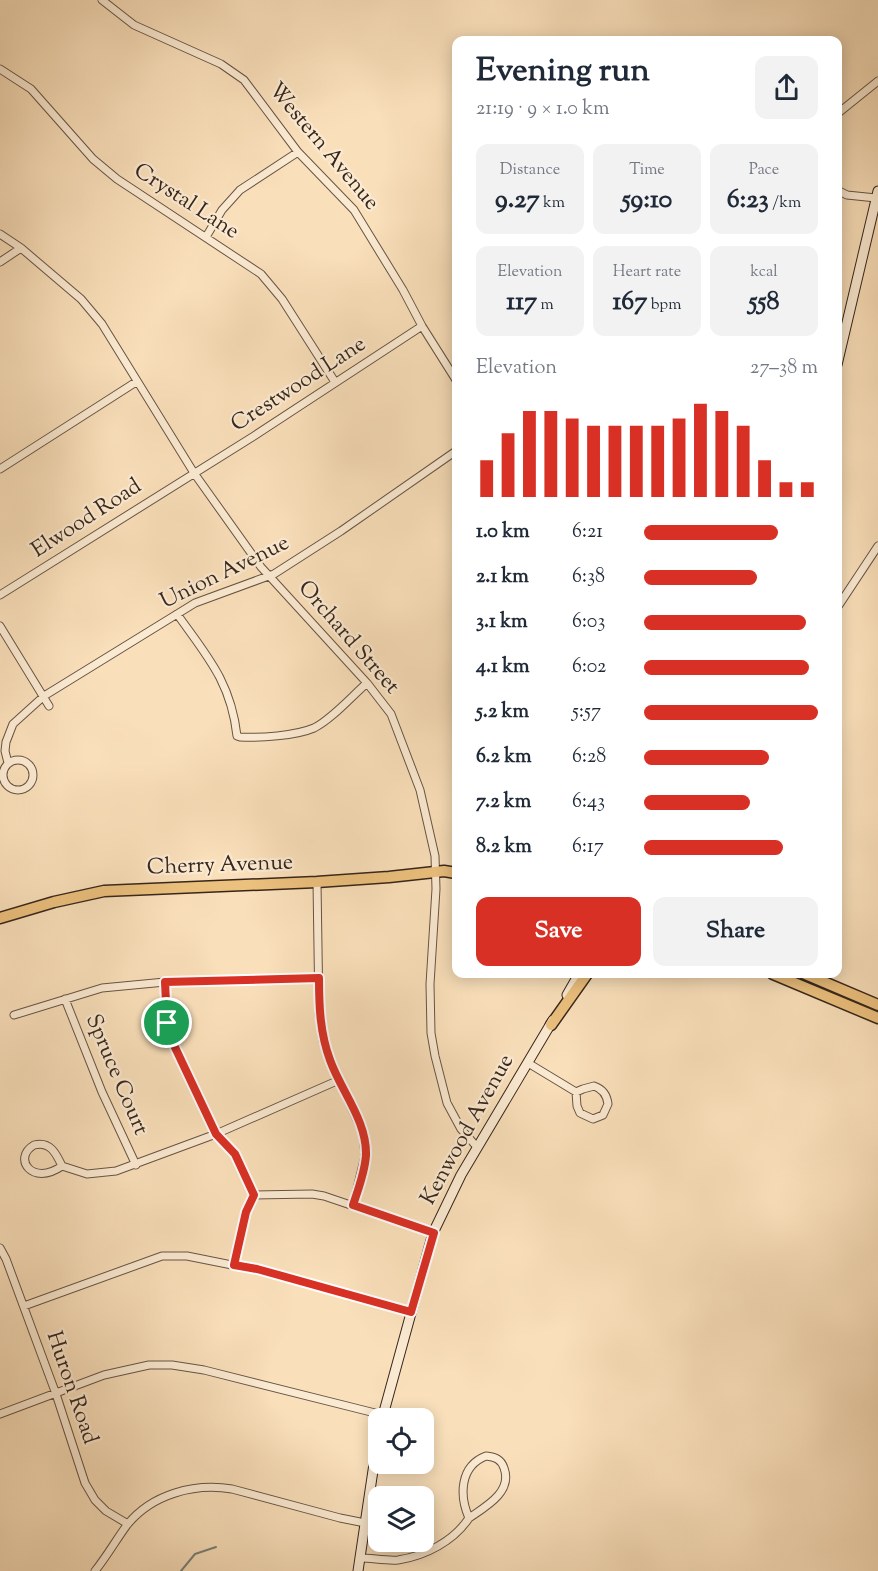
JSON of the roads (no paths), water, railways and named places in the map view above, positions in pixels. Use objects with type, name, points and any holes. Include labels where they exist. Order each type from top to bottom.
[{"type":"main road","points":[[842,344],[877,195]]},
{"type":"main road","name":"Cherry Avenue","points":[[0,918],[104,891],[317,882],[389,877],[452,869]]},
{"type":"main road","name":"Cherry Avenue","points":[[440,871],[452,872]]},
{"type":"main road","name":"Kenwood Avenue","points":[[385,1408],[434,1233],[461,1175],[577,978]]},
{"type":"main road","points":[[551,1024],[584,978]]},
{"type":"main road","points":[[782,978],[878,1018]]},
{"type":"main road","points":[[814,978],[878,1005]]},
{"type":"main road","points":[[358,1571],[372,1474]]},
{"type":"street","name":"Western Avenue","points":[[102,0],[134,25],[221,64],[238,75],[252,90],[298,152],[354,210],[452,374]]},
{"type":"street","name":"Crystal Lane","points":[[0,69],[30,89],[93,159],[125,185],[252,267],[272,286],[335,382]]},
{"type":"street","points":[[842,110],[878,81]]},
{"type":"street","points":[[206,237],[222,210],[240,190],[298,152]]},
{"type":"street","points":[[842,192],[848,195],[877,195]]},
{"type":"street","name":"Orchard Street","points":[[0,234],[21,248],[81,299],[102,324],[136,382],[224,516],[269,576],[367,682],[391,714],[420,790],[440,871],[430,984],[431,1033],[435,1056],[447,1103],[461,1129],[477,1147]]},
{"type":"street","points":[[0,262],[21,248]]},
{"type":"street","name":"Crestwood Lane","points":[[195,473],[422,326]]},
{"type":"street","points":[[0,470],[136,382]]},
{"type":"street","name":"Union Avenue","points":[[8,763],[18,759],[28,762],[34,777],[29,786],[20,790],[10,788],[6,784],[3,771],[8,763],[5,751],[6,742],[13,724],[44,696],[177,614],[209,597],[224,594],[269,576],[341,531],[452,454]]},
{"type":"street","name":"Elwood Road","points":[[0,595],[195,473]]},
{"type":"street","points":[[842,600],[878,546]]},
{"type":"street","points":[[177,614],[205,653],[228,693],[237,735],[243,738],[270,736],[312,728],[323,722],[367,682]]},
{"type":"street","points":[[0,626],[50,706]]},
{"type":"street","points":[[317,882],[319,1014],[323,1041],[363,1133],[366,1156],[353,1205]]},
{"type":"street","points":[[14,1015],[102,988],[165,982],[319,978]]},
{"type":"street","points":[[165,982],[167,1023],[172,1041],[216,1134],[235,1154],[254,1195]]},
{"type":"street","name":"Spruce Court","points":[[65,999],[102,1092],[136,1165]]},
{"type":"street","points":[[528,1063],[576,1092]]},
{"type":"street","points":[[62,1166],[56,1170],[37,1174],[28,1169],[26,1153],[34,1145],[46,1144],[52,1149],[62,1166],[79,1172],[96,1174],[136,1165],[216,1134],[339,1080]]},
{"type":"street","points":[[588,1087],[599,1088],[608,1100],[605,1113],[593,1119],[585,1117],[578,1110],[576,1092],[588,1087]]},
{"type":"street","points":[[254,1195],[312,1194],[353,1205],[434,1233]]},
{"type":"street","points":[[234,1265],[246,1212],[254,1195]]},
{"type":"street","name":"Huron Road","points":[[0,1248],[56,1394],[85,1484],[95,1500],[106,1511],[128,1524]]},
{"type":"street","points":[[24,1306],[162,1256],[187,1256],[257,1269],[411,1312]]},
{"type":"street","points":[[0,1265],[6,1259]]},
{"type":"street","points":[[0,1414],[115,1372],[149,1365],[172,1365],[204,1370],[368,1413]]},
{"type":"street","points":[[360,1558],[396,1560],[410,1557],[452,1538],[469,1518],[487,1506],[504,1488],[507,1478],[501,1461],[495,1457],[486,1456],[476,1460],[470,1466],[465,1478],[464,1502],[469,1518]]},
{"type":"street","points":[[96,1571],[128,1524],[146,1507],[171,1494],[217,1487],[232,1489],[340,1518],[365,1522]]},
{"type":"waterway","points":[[181,1571],[195,1554],[216,1547]]}]
